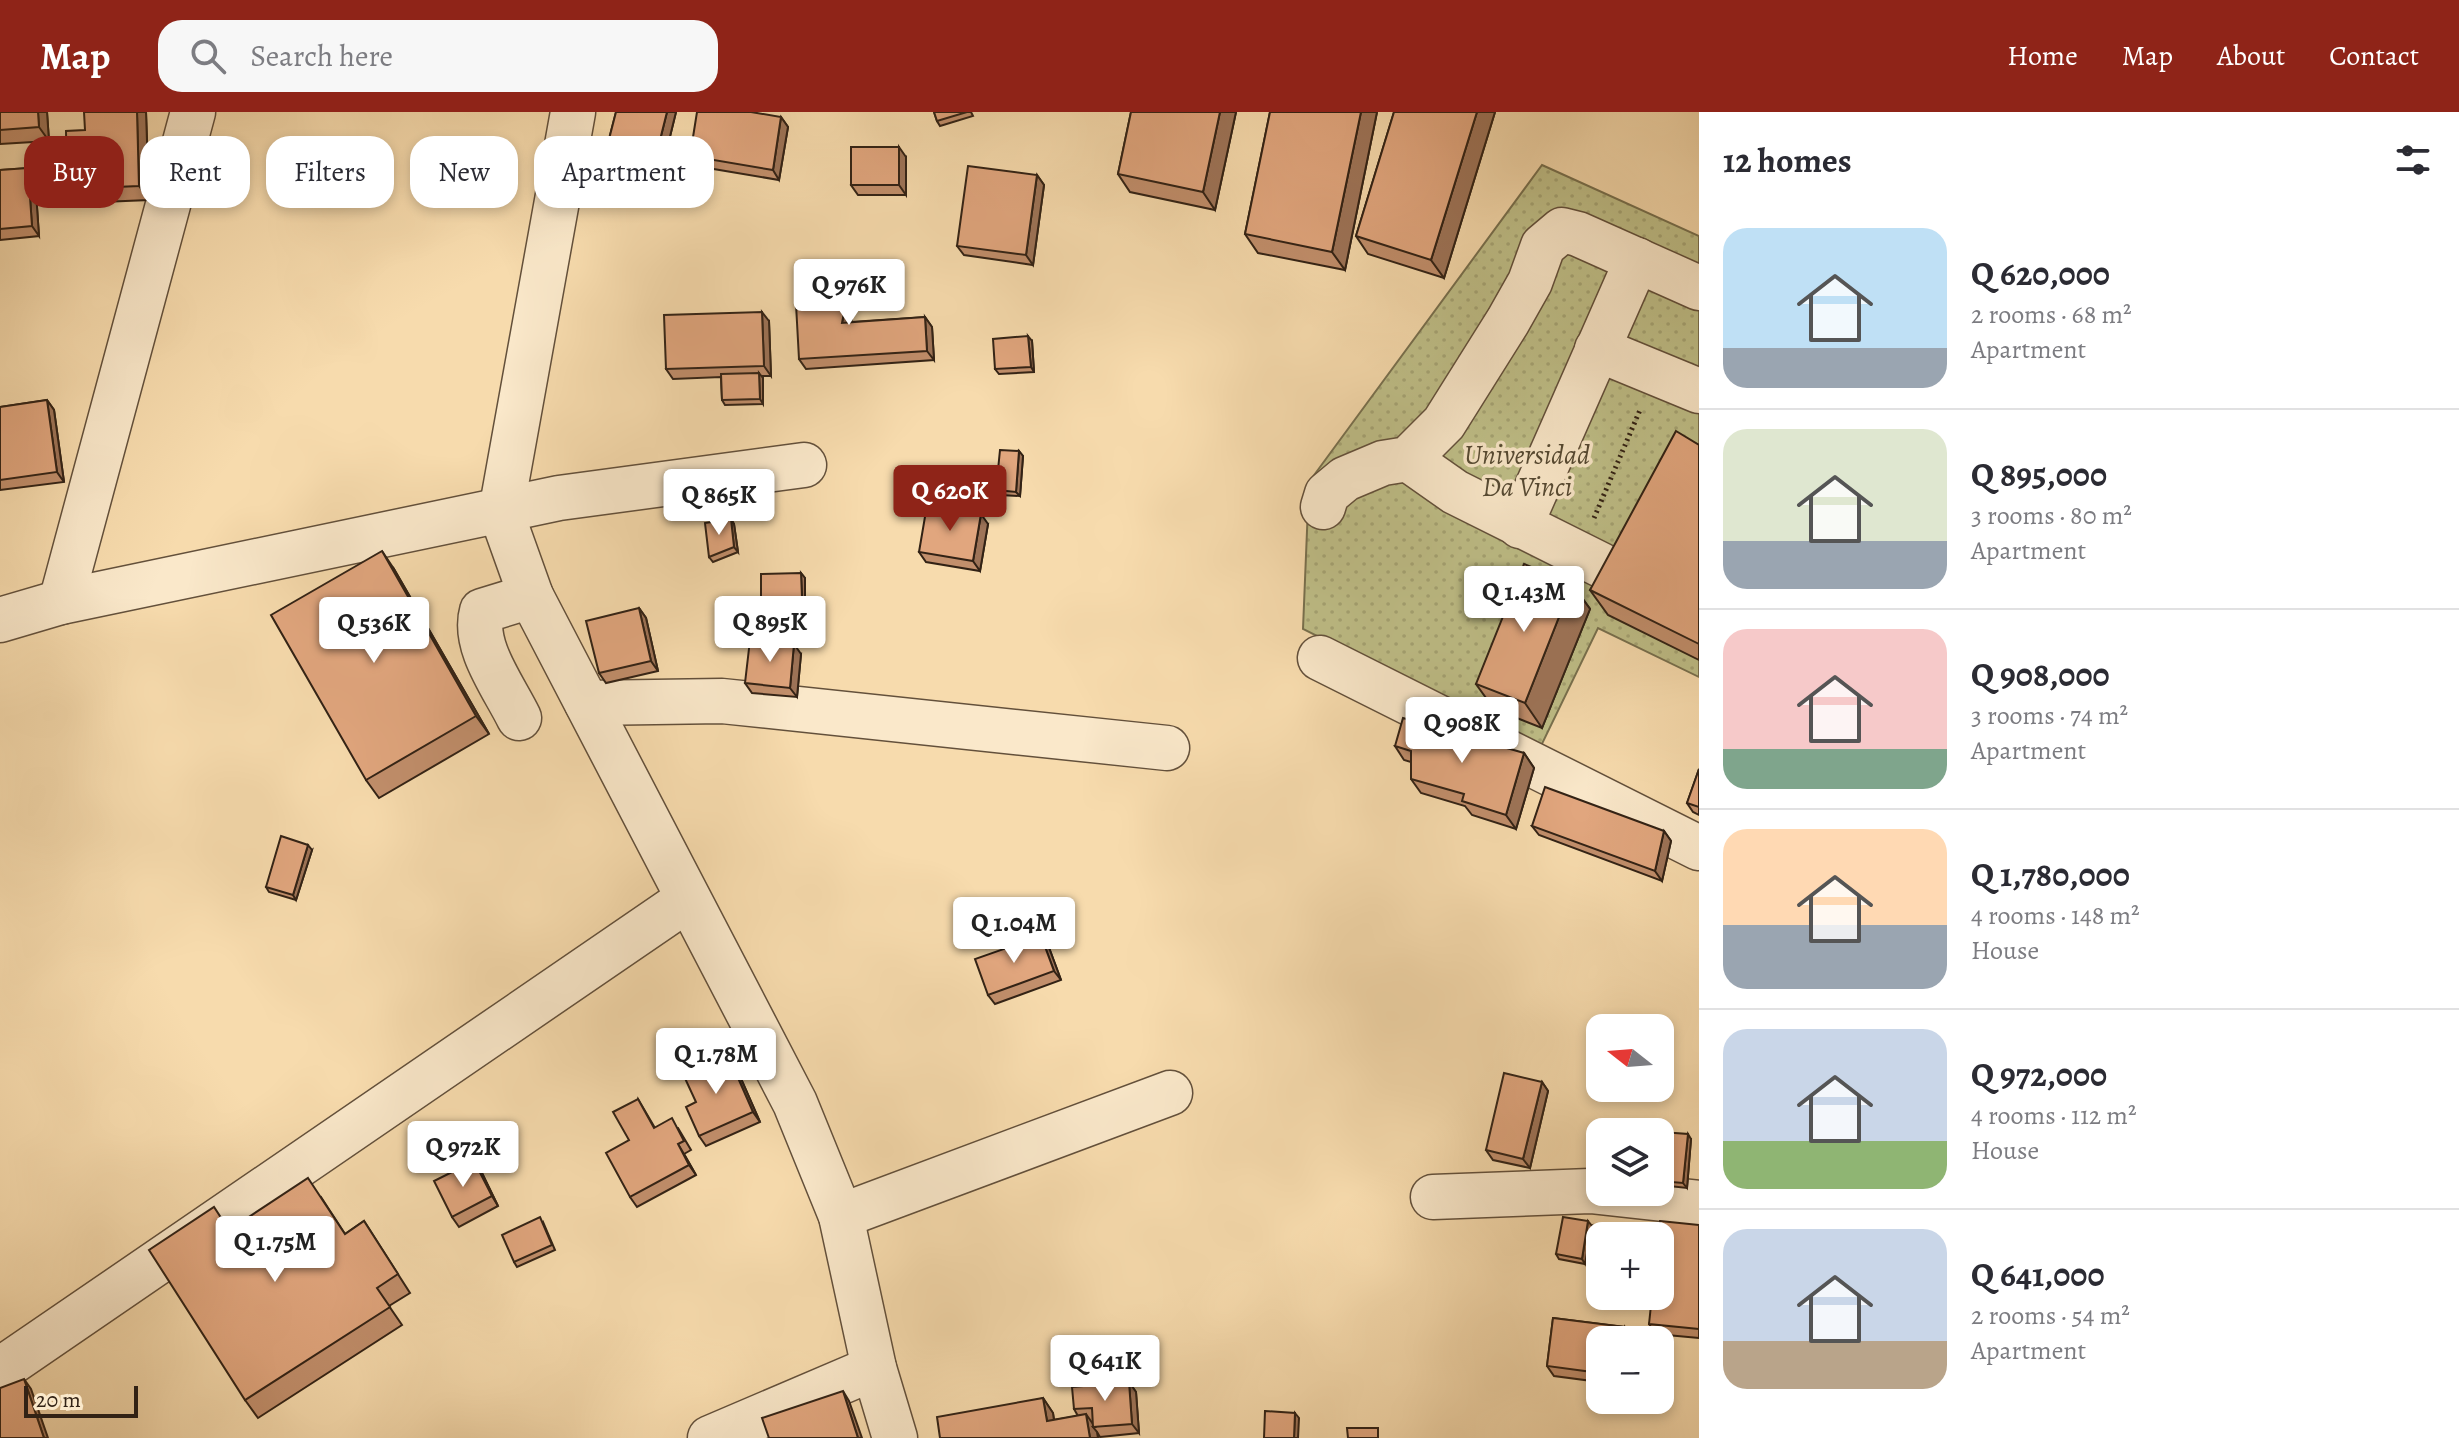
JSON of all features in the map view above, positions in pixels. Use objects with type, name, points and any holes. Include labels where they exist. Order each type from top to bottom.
[{"type":"street","points":[[61,602],[193,112]]},
{"type":"street","points":[[573,112],[501,512],[531,596],[795,1103],[841,1216],[874,1368],[895,1438]]},
{"type":"street","points":[[1323,507],[1327,494],[1345,479],[1383,463],[1408,459],[1444,423],[1508,321],[1530,282],[1543,246],[1555,233],[1562,230],[1578,234],[1699,288]]},
{"type":"street","points":[[1520,526],[1637,260]]},
{"type":"street","points":[[1597,349],[1699,391]]},
{"type":"street","points":[[1408,459],[1455,492],[1590,559]]},
{"type":"street","points":[[0,620],[61,602],[559,498],[804,465]]},
{"type":"street","points":[[519,718],[482,644],[479,624],[482,611],[531,596]]},
{"type":"street","points":[[1320,658],[1699,848]]},
{"type":"street","points":[[587,703],[722,701],[1167,748]]},
{"type":"street","points":[[0,1370],[688,899]]},
{"type":"street","points":[[841,1216],[1170,1093]]},
{"type":"street","points":[[1433,1197],[1590,1191],[1699,1203]]},
{"type":"street","points":[[710,1438],[874,1368]]},
{"type":"path","points":[[1590,559],[1656,372]]},
{"type":"green space","name":"Universidad Da Vinci","points":[[1542,165],[1699,236],[1699,677],[1598,628],[1540,748],[1303,629],[1309,482]]},
{"type":"building","points":[[0,112],[38,112],[39,127],[0,130]]},
{"type":"building","points":[[84,112],[137,112],[139,186],[124,187],[124,136],[66,136],[66,131],[85,130]]},
{"type":"building","points":[[616,112],[667,112],[661,136],[610,136]]},
{"type":"building","points":[[697,112],[751,112],[781,117],[773,170],[714,160],[714,136],[693,136]]},
{"type":"building","points":[[934,112],[967,112],[937,121]]},
{"type":"building","points":[[1131,112],[1220,112],[1203,192],[1118,174]]},
{"type":"building","points":[[1270,112],[1361,112],[1332,252],[1245,234]]},
{"type":"building","points":[[1394,112],[1477,112],[1431,260],[1356,236]]},
{"type":"building","points":[[851,147],[899,147],[899,185],[851,185]]},
{"type":"building","points":[[968,166],[1037,175],[1026,255],[957,246]]},
{"type":"building","points":[[24,168],[24,208],[31,208],[32,226],[0,229],[0,170]]},
{"type":"building","points":[[850,282],[842,323],[925,317],[927,351],[799,359],[795,286]]},
{"type":"building","points":[[762,312],[764,366],[666,369],[664,315]]},
{"type":"building","points":[[1028,336],[1031,367],[995,369],[993,339]]},
{"type":"building","points":[[759,373],[760,399],[722,400],[721,374]]},
{"type":"building","points":[[47,400],[57,472],[0,480],[0,407]]},
{"type":"building","points":[[1676,431],[1699,445],[1699,644],[1590,590]]},
{"type":"building","points":[[1000,450],[1019,451],[1016,492],[996,490]]},
{"type":"building","points":[[927,505],[981,514],[973,561],[919,552]]},
{"type":"building","points":[[731,519],[734,547],[709,557],[705,523]]},
{"type":"building","points":[[382,551],[476,716],[366,780],[271,615]]},
{"type":"building","points":[[1524,564],[1572,584],[1525,703],[1476,684]]},
{"type":"building","points":[[801,573],[802,597],[761,598],[761,574]]},
{"type":"building","points":[[639,608],[651,661],[599,673],[586,621]]},
{"type":"building","points":[[750,640],[794,644],[790,688],[745,683]]},
{"type":"building","points":[[1403,718],[1524,753],[1506,815],[1462,801],[1464,794],[1411,779],[1411,751],[1395,746]]},
{"type":"building","points":[[1699,769],[1699,807],[1687,803]]},
{"type":"building","points":[[1545,787],[1664,831],[1655,871],[1532,826]]},
{"type":"building","points":[[281,836],[308,845],[293,895],[266,887]]},
{"type":"building","points":[[1041,936],[1054,971],[988,995],[975,959]]},
{"type":"building","points":[[728,1055],[753,1112],[699,1136],[686,1107],[696,1102],[683,1074]]},
{"type":"building","points":[[1504,1073],[1542,1082],[1523,1159],[1486,1150]]},
{"type":"building","points":[[638,1099],[654,1128],[672,1118],[684,1141],[678,1144],[689,1165],[630,1197],[606,1153],[629,1140],[613,1112]]},
{"type":"building","points":[[1674,1133],[1688,1134],[1683,1183],[1674,1182]]},
{"type":"building","points":[[474,1161],[492,1196],[452,1217],[434,1181]]},
{"type":"building","points":[[308,1178],[345,1234],[364,1221],[398,1274],[377,1288],[390,1307],[245,1400],[149,1250],[214,1207],[229,1230]]},
{"type":"building","points":[[540,1217],[552,1245],[514,1262],[502,1235]]},
{"type":"building","points":[[1563,1217],[1588,1221],[1582,1259],[1556,1254]]},
{"type":"building","points":[[1674,1222],[1699,1225],[1699,1329],[1649,1324],[1650,1310],[1674,1310]]},
{"type":"building","points":[[1553,1318],[1617,1326],[1586,1326],[1586,1371],[1547,1366]]},
{"type":"building","points":[[24,1379],[44,1438],[0,1438],[0,1388]]},
{"type":"building","points":[[1129,1382],[1132,1424],[1093,1427],[1092,1408],[1074,1409],[1072,1387]]},
{"type":"building","points":[[843,1391],[858,1438],[769,1438],[762,1418]]},
{"type":"building","points":[[1043,1398],[1047,1421],[1086,1414],[1090,1438],[940,1438],[937,1417]]},
{"type":"building","points":[[1265,1411],[1295,1413],[1294,1438],[1264,1438]]},
{"type":"building","points":[[1347,1428],[1378,1428],[1378,1438],[1348,1438]]}]
